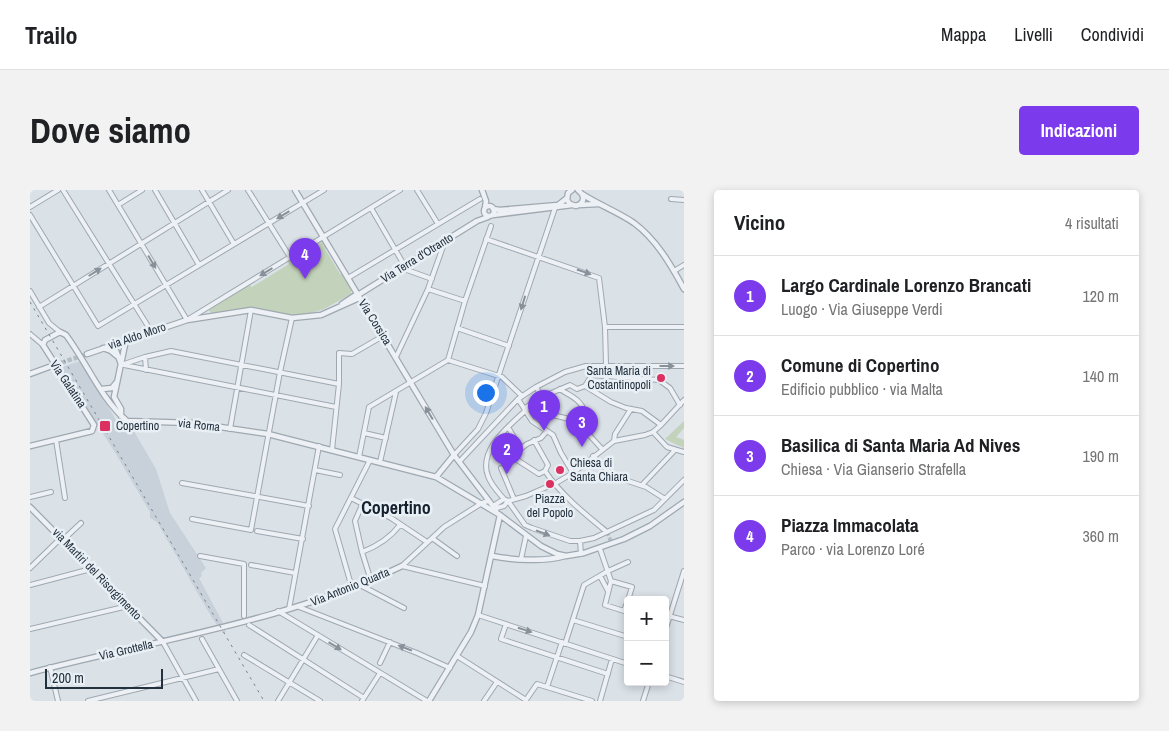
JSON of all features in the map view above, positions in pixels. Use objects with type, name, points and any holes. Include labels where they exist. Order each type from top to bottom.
[{"type":"street","points":[[30,207],[58,190]]},
{"type":"street","points":[[63,190],[152,330]]},
{"type":"street","points":[[109,190],[187,320]]},
{"type":"street","points":[[118,205],[142,190]]},
{"type":"street","points":[[155,190],[199,264]]},
{"type":"street","points":[[202,190],[234,244]]},
{"type":"street","points":[[39,307],[228,190]]},
{"type":"street","points":[[248,190],[290,257]]},
{"type":"street","name":"Via Corsica","points":[[295,190],[454,455],[493,508]]},
{"type":"street","points":[[30,215],[98,326],[324,190]]},
{"type":"street","points":[[187,320],[400,190]]},
{"type":"street","points":[[417,190],[438,224]]},
{"type":"street","points":[[482,190],[486,201],[492,208]]},
{"type":"street","points":[[484,210],[554,205],[563,202],[567,198],[569,191]]},
{"type":"street","points":[[580,191],[635,224],[658,248],[684,289]]},
{"type":"street","points":[[579,205],[583,200],[580,191]]},
{"type":"street","points":[[567,198],[572,205]]},
{"type":"street","points":[[348,278],[480,199]]},
{"type":"street","points":[[671,199],[684,200]]},
{"type":"street","points":[[484,210],[486,201]]},
{"type":"street","points":[[579,205],[599,204]]},
{"type":"street","name":"Via Terra d'Otranto","points":[[292,318],[321,314],[339,306],[477,221],[490,216],[579,205]]},
{"type":"street","points":[[371,208],[407,270],[432,279]]},
{"type":"street","points":[[490,216],[492,208]]},
{"type":"street","points":[[436,477],[478,429],[486,413],[555,208]]},
{"type":"street","points":[[484,210],[490,216]]},
{"type":"street","name":"Via Terra d'Otranto","points":[[477,221],[484,210]]},
{"type":"street","points":[[359,457],[369,406],[448,360],[465,301],[491,226]]},
{"type":"street","points":[[486,239],[599,278],[605,327],[606,365]]},
{"type":"street","points":[[396,357],[428,289],[445,241]]},
{"type":"street","points":[[674,271],[684,265]]},
{"type":"street","points":[[428,289],[465,301]]},
{"type":"street","points":[[30,291],[49,323],[66,335],[76,348],[107,398],[121,416]]},
{"type":"street","points":[[187,320],[251,310],[292,318],[268,434],[251,530],[192,519]]},
{"type":"street","points":[[230,429],[251,310]]},
{"type":"street","name":"via Aldo Moro","points":[[87,354],[152,330],[187,320]]},
{"type":"street","points":[[605,327],[684,327]]},
{"type":"street","points":[[457,328],[509,346]]},
{"type":"street","points":[[30,334],[43,345],[45,340],[60,332]]},
{"type":"street","points":[[332,450],[339,353],[352,354],[383,336]]},
{"type":"street","points":[[120,357],[126,340]]},
{"type":"street","points":[[115,344],[121,365],[114,397],[121,409],[121,416]]},
{"type":"street","name":"Via Galatina","points":[[30,446],[92,431],[94,425],[43,345]]},
{"type":"street","points":[[103,348],[120,357]]},
{"type":"street","points":[[121,365],[171,351],[338,384]]},
{"type":"street","points":[[145,357],[146,370]]},
{"type":"street","points":[[448,360],[502,377],[520,398],[532,421],[553,435],[573,473]]},
{"type":"street","points":[[121,365],[336,407]]},
{"type":"street","points":[[460,461],[520,398],[536,387],[576,368],[606,365],[684,366]]},
{"type":"street","points":[[30,374],[49,367]]},
{"type":"street","points":[[571,397],[577,389],[585,386],[589,376],[592,375],[659,380],[670,388],[680,405]]},
{"type":"street","points":[[107,398],[116,382]]},
{"type":"street","points":[[577,389],[570,384],[542,397],[525,409],[495,442],[487,456],[486,466],[489,479],[519,518],[532,528],[570,541],[594,538],[654,510],[684,480]]},
{"type":"street","points":[[585,386],[611,402],[642,411],[661,425]]},
{"type":"street","points":[[536,387],[542,397]]},
{"type":"street","points":[[102,389],[112,388]]},
{"type":"street","points":[[560,389],[574,397],[582,406],[572,420]]},
{"type":"street","points":[[380,462],[396,392]]},
{"type":"street","points":[[107,398],[114,397]]},
{"type":"street","points":[[506,500],[526,496],[554,484],[573,473],[614,441],[644,436],[653,432],[684,400]]},
{"type":"street","points":[[525,409],[572,420],[582,427],[602,449]]},
{"type":"street","points":[[614,441],[615,434],[631,409]]},
{"type":"street","name":"via Roma","points":[[121,416],[127,421],[193,423],[268,434],[319,446],[436,477],[493,508]]},
{"type":"street","points":[[508,427],[520,448]]},
{"type":"street","points":[[478,429],[484,435]]},
{"type":"street","points":[[534,440],[548,464],[545,471],[540,474],[511,456],[520,448],[534,440],[541,438],[549,432]]},
{"type":"street","points":[[653,432],[667,447],[684,452]]},
{"type":"street","points":[[364,433],[386,438]]},
{"type":"street","points":[[56,440],[65,498]]},
{"type":"street","points":[[289,609],[319,446]]},
{"type":"street","points":[[642,486],[675,450]]},
{"type":"street","points":[[593,456],[613,476],[642,486],[665,499]]},
{"type":"street","points":[[352,588],[335,529],[370,460]]},
{"type":"street","points":[[501,468],[514,499]]},
{"type":"street","points":[[315,470],[340,476]]},
{"type":"street","points":[[545,471],[554,484],[607,532]]},
{"type":"street","points":[[182,484],[308,506]]},
{"type":"street","points":[[30,497],[51,492]]},
{"type":"street","points":[[351,498],[427,542]]},
{"type":"street","points":[[480,502],[487,499]]},
{"type":"street","points":[[493,508],[504,506],[506,500]]},
{"type":"street","name":"Via Antonio Quarta","points":[[221,627],[299,606],[371,581],[402,566],[444,527],[480,502]]},
{"type":"street","points":[[492,556],[514,560],[555,558],[581,554],[600,548],[650,526],[684,502]]},
{"type":"street","points":[[362,504],[354,520],[371,581]]},
{"type":"street","name":"via Martiri del Risorgimento","points":[[30,507],[163,642]]},
{"type":"street","points":[[493,508],[526,536],[548,550],[566,556]]},
{"type":"street","points":[[278,611],[428,701],[450,668],[478,616],[500,515]]},
{"type":"street","points":[[30,568],[81,523]]},
{"type":"street","points":[[362,552],[376,547],[392,535],[400,525]]},
{"type":"street","points":[[257,531],[302,539]]},
{"type":"street","points":[[521,559],[526,536]]},
{"type":"street","points":[[432,538],[457,556]]},
{"type":"street","points":[[580,541],[581,554]]},
{"type":"street","points":[[600,548],[612,581],[605,605],[624,610]]},
{"type":"street","points":[[545,558],[548,556],[548,550]]},
{"type":"street","points":[[200,556],[244,564],[244,616]]},
{"type":"street","points":[[547,687],[573,620],[584,584],[628,562]]},
{"type":"street","points":[[251,566],[295,573]]},
{"type":"street","points":[[402,566],[486,586]]},
{"type":"street","points":[[30,585],[91,569]]},
{"type":"street","points":[[669,613],[684,571]]},
{"type":"street","points":[[600,576],[608,591]]},
{"type":"street","points":[[612,581],[632,587],[629,596]]},
{"type":"street","points":[[360,585],[404,608]]},
{"type":"street","points":[[30,629],[128,606]]},
{"type":"street","points":[[299,606],[450,668]]},
{"type":"street","points":[[478,616],[624,663]]},
{"type":"street","points":[[669,616],[684,620]]},
{"type":"street","points":[[573,620],[624,636]]},
{"type":"street","points":[[506,624],[501,639],[608,674]]},
{"type":"street","points":[[249,625],[363,699],[380,673]]},
{"type":"street","name":"Via Grottella","points":[[30,673],[221,627]]},
{"type":"street","points":[[278,701],[318,636]]},
{"type":"street","points":[[202,639],[237,701]]},
{"type":"street","points":[[163,642],[196,701]]},
{"type":"street","points":[[380,663],[390,642]]},
{"type":"street","points":[[244,654],[320,701]]},
{"type":"street","points":[[457,656],[526,700],[537,684],[592,701]]},
{"type":"street","points":[[600,701],[612,659]]},
{"type":"street","points":[[50,667],[58,701]]},
{"type":"street","points":[[88,701],[219,669]]},
{"type":"street","points":[[669,677],[684,682]]},
{"type":"street","points":[[484,701],[497,682]]},
{"type":"street","points":[[643,701],[648,686]]},
{"type":"street","points":[[572,701],[575,696]]},
{"type":"shaded area","points":[[81,361],[123,432],[132,428],[156,469],[170,513],[206,568],[199,578],[226,632],[223,633],[212,618],[157,522],[150,518],[150,512],[116,454],[61,367]]},
{"type":"green space","points":[[323,241],[328,249],[325,249],[340,274],[342,274],[351,288],[351,294],[324,309],[305,315],[293,315],[249,307],[212,313],[209,311],[209,309],[248,284],[252,287],[289,264],[288,262]]},
{"type":"green space","points":[[684,421],[684,428],[676,437],[684,440],[684,448],[665,439]]},
{"type":"tunnel","points":[[49,367],[87,354]]},
{"type":"tunnel","points":[[607,532],[612,544]]},
{"type":"railway","points":[[30,302],[264,701]]},
{"type":"place","name":"Piazza Immacolata","points":[[305,279]]},
{"type":"place","name":"Santa Maria di Costantinopoli","points":[[661,378]]},
{"type":"place","name":"Copertino","points":[[105,426]]},
{"type":"place","name":"Largo Cardinale Lorenzo Brancati","points":[[544,431]]},
{"type":"place","name":"Basilica di Santa Maria Ad Nives","points":[[582,447]]},
{"type":"place","name":"Chiesa di Santa Chiara","points":[[560,470]]},
{"type":"place","name":"Comune di Copertino","points":[[507,474]]},
{"type":"place","name":"Piazza del Popolo","points":[[550,484]]},
{"type":"district","name":"Copertino","points":[[396,508]]}]
